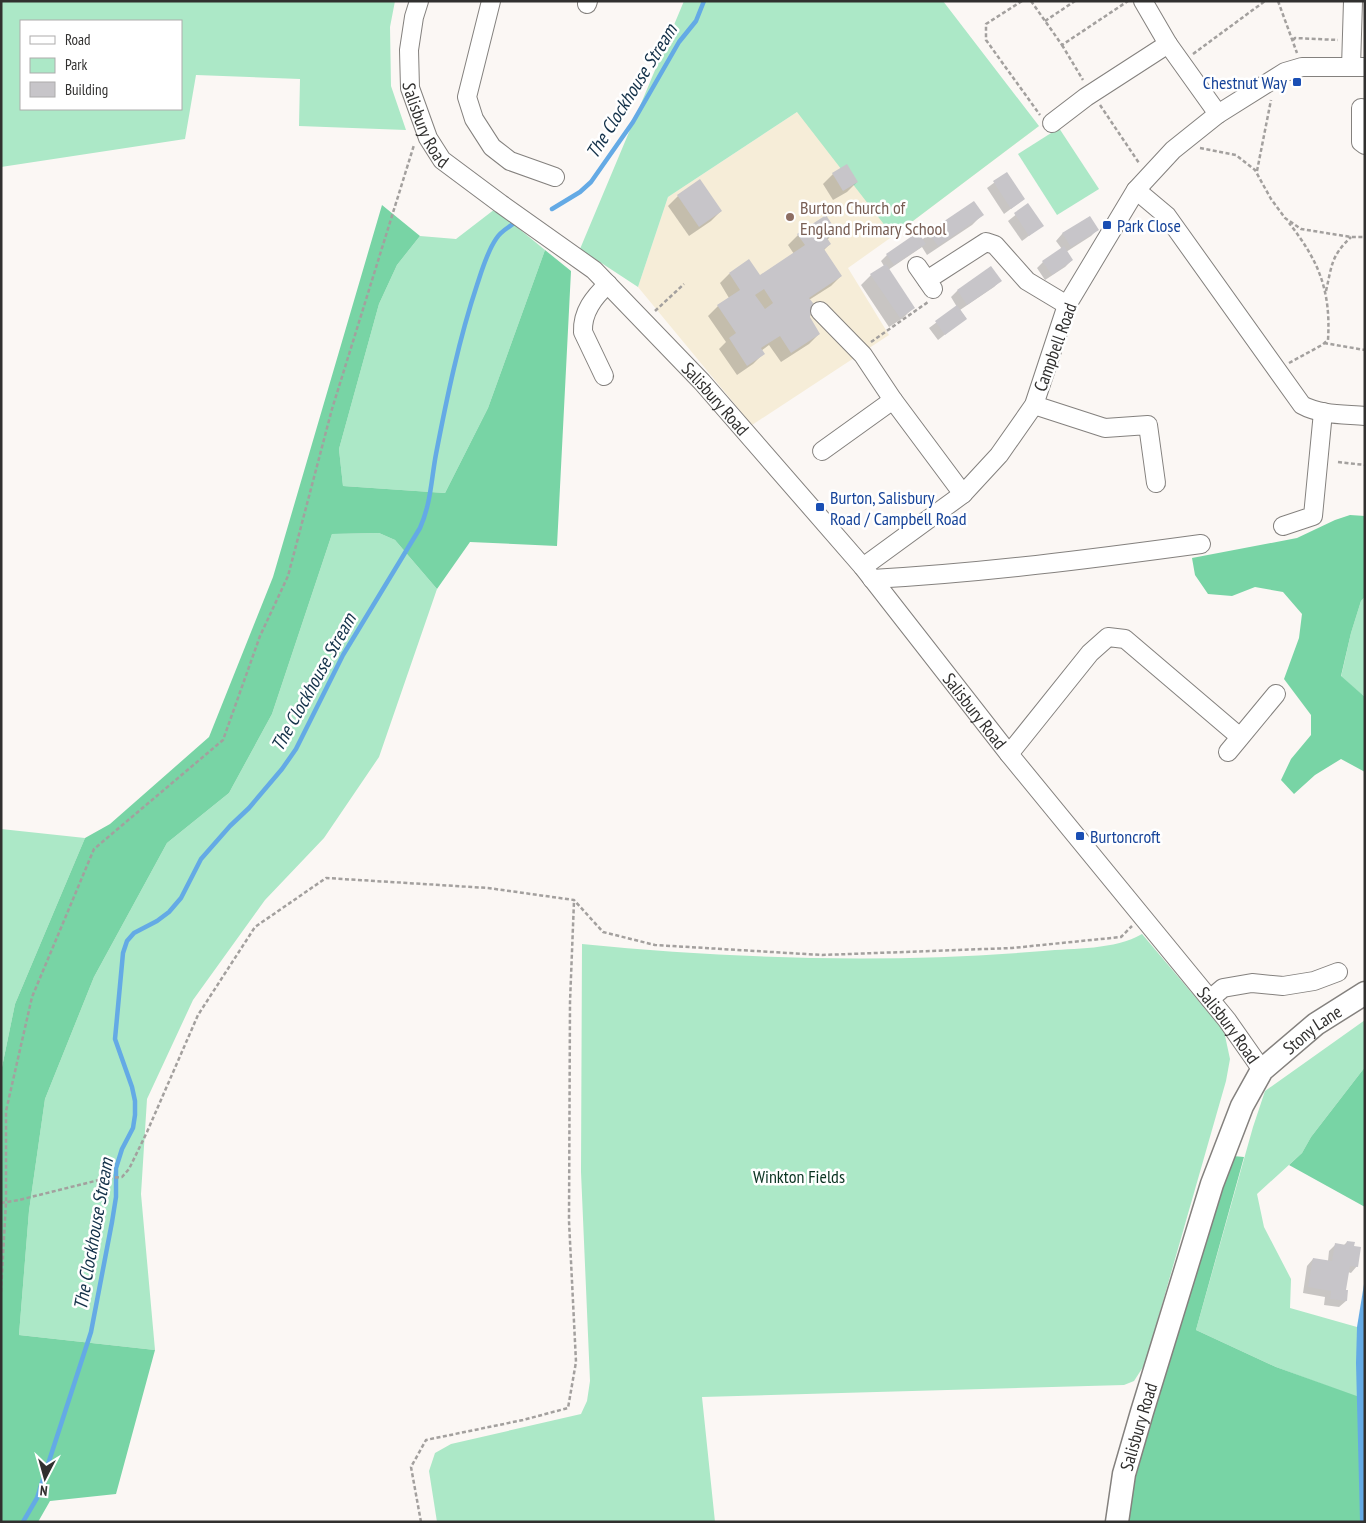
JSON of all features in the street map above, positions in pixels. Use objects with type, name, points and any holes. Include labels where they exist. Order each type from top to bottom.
[{"type":"main road","name":"Stony Lane","points":[[1262,1070],[1316,1024],[1365,993]]},
{"type":"main road","name":"Salisbury Road","points":[[1117,1522],[1124,1474],[1212,1184],[1242,1106],[1262,1070]]},
{"type":"street","name":"Salisbury Road","points":[[419,1],[414,17],[409,50],[410,88],[428,138],[442,160],[594,270],[702,382],[867,573],[1009,754],[1227,1020],[1262,1070]]},
{"type":"street","points":[[492,1],[467,97],[474,119],[492,147],[510,161],[555,177]]},
{"type":"street","points":[[1143,1],[1168,44],[1218,114]]},
{"type":"street","points":[[1353,1],[1352,41],[1358,67]]},
{"type":"street","points":[[1052,123],[1089,95],[1168,44]]},
{"type":"street","name":"Campbell Road","points":[[867,573],[962,494],[999,455],[1034,405],[1067,306],[1136,190],[1174,150],[1218,114],[1285,72],[1302,67],[1358,67]]},
{"type":"street","points":[[1361,108],[1361,142],[1365,146]]},
{"type":"street","points":[[1136,190],[1167,216],[1302,405],[1323,412],[1365,416]]},
{"type":"street","points":[[918,266],[930,285],[986,242],[995,245],[1027,281],[1067,306]]},
{"type":"street","points":[[604,376],[587,340],[583,320],[594,297],[608,284]]},
{"type":"street","points":[[820,310],[861,353],[962,494]]},
{"type":"street","points":[[822,451],[894,400]]},
{"type":"street","points":[[1034,405],[1105,428],[1148,425],[1156,483]]},
{"type":"street","points":[[1283,526],[1314,516],[1323,412]]},
{"type":"street","points":[[867,573],[958,574],[1089,560],[1201,544]]},
{"type":"street","points":[[1009,754],[1090,653],[1108,637],[1125,639],[1240,737]]},
{"type":"street","points":[[1228,752],[1276,694]]},
{"type":"street","points":[[1210,999],[1224,988],[1252,983],[1283,986],[1314,982],[1338,972]]},
{"type":"path","points":[[1022,1],[986,24],[986,40],[1048,126],[1052,123]]},
{"type":"path","points":[[1031,1],[1062,45],[1089,95],[1140,164]]},
{"type":"path","points":[[1045,21],[1075,1]]},
{"type":"path","points":[[1062,45],[1128,1]]},
{"type":"path","points":[[1182,62],[1265,1]]},
{"type":"path","points":[[1278,1],[1302,67]]},
{"type":"path","points":[[1292,40],[1295,38],[1352,41]]},
{"type":"path","points":[[1256,172],[1271,100],[1263,86]]},
{"type":"path","points":[[1,1292],[6,1202],[6,1111],[32,997],[94,849],[223,740],[260,636],[288,576],[332,409],[421,120]]},
{"type":"path","points":[[1182,143],[1236,156],[1256,172],[1271,199],[1300,237],[1318,267],[1326,291],[1329,325],[1328,340],[1278,369]]},
{"type":"path","points":[[1287,219],[1301,229],[1351,237],[1365,237]]},
{"type":"path","points":[[1326,291],[1333,259],[1351,237]]},
{"type":"path","points":[[643,322],[684,284]]},
{"type":"path","points":[[861,353],[927,303],[930,285]]},
{"type":"path","points":[[1324,344],[1365,350]]},
{"type":"path","points":[[1338,462],[1365,464]]},
{"type":"path","points":[[1,1203],[107,1178],[122,1177],[129,1169],[147,1132],[198,1015],[255,927],[326,878],[488,888],[574,900],[603,932],[656,944],[822,955],[1012,948],[1122,937],[1142,916]]},
{"type":"path","points":[[421,1522],[411,1466],[426,1440],[523,1420],[568,1408],[576,1362],[570,1221],[570,1002],[574,900]]},
{"type":"shaded area","name":"Burton Church of England Primary School","points":[[797,112],[1039,126],[848,268],[889,335],[752,425],[638,287],[668,197]]},
{"type":"green space","points":[[1,1],[395,1],[390,27],[391,86],[406,130],[299,126],[300,79],[196,75],[185,139],[1,167]]},
{"type":"green space","points":[[684,1],[943,1],[1039,126],[893,236],[797,112],[668,197],[638,287],[580,249]]},
{"type":"green space","points":[[1059,128],[1099,189],[1057,215],[1018,154]]},
{"type":"green space","points":[[382,205],[420,236],[397,265],[379,304],[339,449],[343,486],[445,493],[488,408],[545,250],[571,271],[557,546],[470,542],[437,589],[395,540],[379,533],[332,534],[272,714],[229,793],[167,843],[94,977],[45,1099],[29,1211],[19,1335],[155,1350],[116,1494],[50,1501],[38,1522],[1,1522],[1,1072],[15,1004],[85,838],[110,824],[209,737],[273,577]]},
{"type":"green space","points":[[495,209],[545,250],[488,408],[445,493],[343,486],[339,449],[379,304],[397,265],[420,236],[456,239]]},
{"type":"green space","points":[[1350,515],[1365,516],[1365,597],[1361,601],[1351,633],[1341,676],[1365,697],[1365,772],[1341,759],[1315,775],[1294,794],[1281,780],[1291,759],[1311,735],[1311,715],[1284,679],[1299,638],[1302,614],[1283,592],[1255,587],[1232,596],[1208,594],[1195,575],[1192,558],[1297,538]]},
{"type":"green space","points":[[379,533],[395,540],[437,589],[379,757],[324,838],[265,900],[193,1000],[147,1099],[141,1194],[155,1350],[19,1335],[29,1211],[45,1099],[94,977],[167,843],[229,793],[272,714],[332,534]]},
{"type":"green space","points":[[1365,597],[1365,697],[1341,677],[1351,633],[1361,601]]},
{"type":"green space","points":[[1,829],[85,838],[15,1004],[1,1072]]},
{"type":"green space","name":"Winkton Fields","points":[[1142,934],[1224,1031],[1230,1059],[1226,1081],[1145,1364],[1134,1381],[1124,1385],[702,1397],[715,1522],[437,1522],[429,1471],[435,1453],[451,1444],[581,1414],[587,1401],[590,1381],[581,1172],[582,944],[754,956],[928,958],[1107,946]]},
{"type":"green space","points":[[1365,1020],[1365,1067],[1311,1137],[1302,1153],[1257,1194],[1264,1227],[1291,1279],[1290,1308],[1357,1327],[1357,1397],[1276,1367],[1196,1330],[1253,1127],[1265,1091]]},
{"type":"green space","points":[[1365,1067],[1365,1207],[1289,1165],[1302,1153],[1311,1137]]},
{"type":"green space","points":[[1233,1156],[1244,1157],[1196,1330],[1276,1367],[1365,1399],[1365,1522],[1126,1522],[1131,1482],[1169,1348]]},
{"type":"water","points":[[1365,1278],[1365,1522],[1360,1522],[1356,1363],[1357,1327]]},
{"type":"building","points":[[847,164],[858,182],[843,191],[832,173]]},
{"type":"building","points":[[1007,172],[1025,199],[1011,209],[993,181]]},
{"type":"building","points":[[700,179],[722,211],[699,227],[677,195]]},
{"type":"building","points":[[974,201],[984,215],[938,246],[928,232]]},
{"type":"building","points":[[1028,203],[1044,226],[1029,236],[1014,213]]},
{"type":"building","points":[[826,215],[837,232],[827,238],[831,244],[824,249],[842,276],[809,298],[813,303],[810,317],[820,334],[791,353],[780,336],[761,348],[765,354],[747,366],[729,338],[736,333],[717,305],[740,290],[729,273],[749,259],[760,275],[805,245],[797,234]],"holes":[[[764,289],[773,303],[765,309],[755,295]]]},
{"type":"building","points":[[1090,216],[1099,230],[1071,247],[1062,233]]},
{"type":"building","points":[[918,232],[926,244],[894,265],[886,254]]},
{"type":"building","points":[[1064,246],[1073,260],[1052,275],[1042,261]]},
{"type":"building","points":[[886,264],[915,308],[900,318],[870,274]]},
{"type":"building","points":[[991,266],[1002,281],[967,305],[957,290]]},
{"type":"building","points":[[957,305],[967,319],[945,335],[935,321]]},
{"type":"building","points":[[1347,1241],[1355,1242],[1354,1246],[1361,1247],[1358,1267],[1350,1266],[1346,1290],[1348,1290],[1347,1301],[1330,1299],[1331,1291],[1308,1287],[1313,1258],[1332,1261],[1335,1243],[1346,1245]]},
{"type":"waterway","name":"The Clockhouse Stream","points":[[552,209],[580,192],[591,182],[633,122],[679,42],[696,21],[704,1]]},
{"type":"waterway","name":"The Clockhouse Stream","points":[[23,1522],[37,1498],[91,1332],[116,1197],[116,1168],[122,1149],[133,1128],[135,1101],[115,1039],[123,953],[127,941],[134,933],[157,921],[169,912],[181,898],[201,859],[249,808],[282,769],[296,749],[343,655],[420,528],[429,501],[449,390],[471,305],[483,267],[493,244],[499,234],[513,224]]},
{"type":"place","name":"Chestnut Way","points":[[1297,82]]},
{"type":"place","name":"Burton Church of England Primary School","points":[[790,217]]},
{"type":"place","name":"Park Close","points":[[1107,225]]},
{"type":"place","name":"Burton, Salisbury Road / Campbell Road","points":[[820,507]]},
{"type":"place","name":"Burtoncroft","points":[[1080,836]]}]
